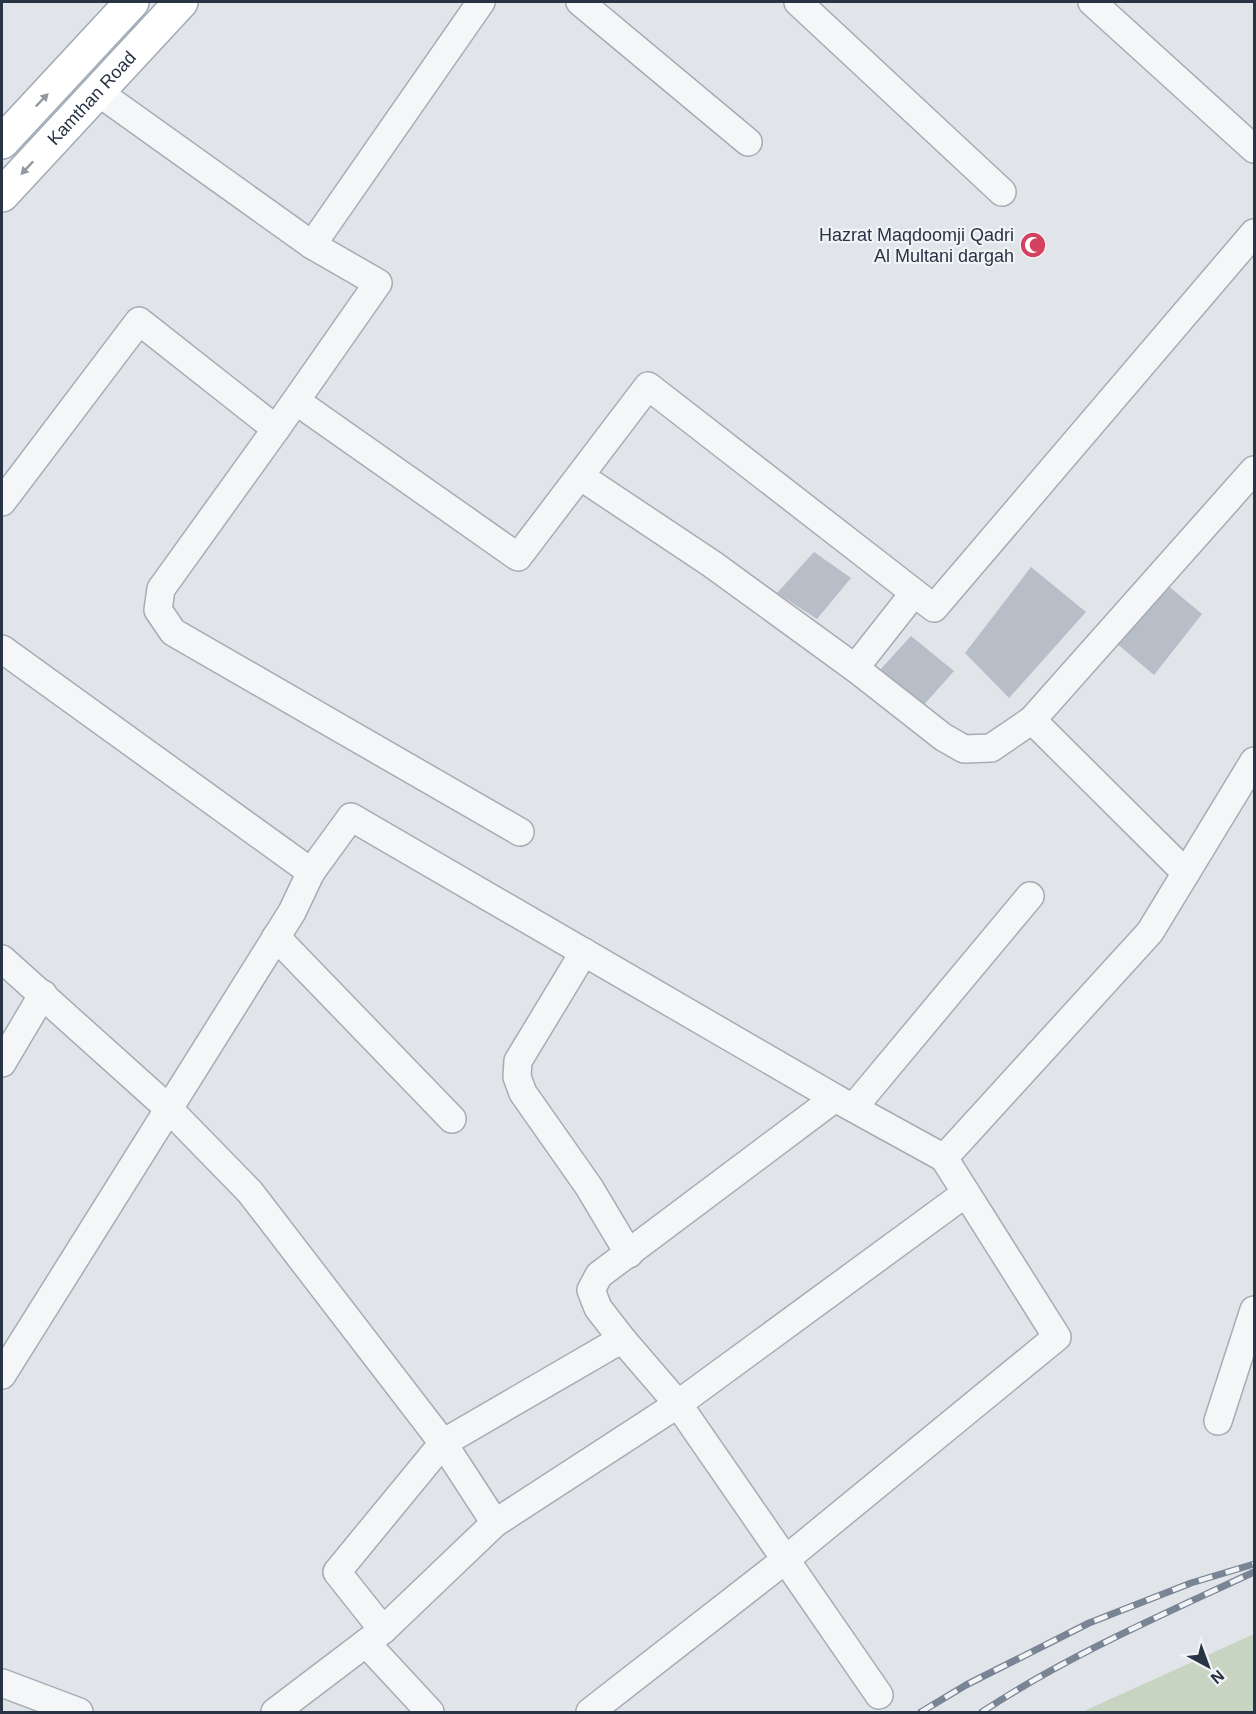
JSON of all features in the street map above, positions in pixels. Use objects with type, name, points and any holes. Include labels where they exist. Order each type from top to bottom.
[{"type":"main road","name":"Kamthan Road","points":[[5,130],[132,2]]},
{"type":"main road","name":"Kamthan Road","points":[[2,195],[181,2]]},
{"type":"street","points":[[312,245],[481,2]]},
{"type":"street","points":[[580,2],[748,142]]},
{"type":"street","points":[[798,2],[1002,192]]},
{"type":"street","points":[[1092,2],[1250,135]]},
{"type":"street","points":[[98,92],[312,245],[378,283],[161,589],[158,610],[174,632],[520,832]]},
{"type":"street","points":[[296,401],[518,557],[648,386],[934,609],[1254,233]]},
{"type":"street","points":[[2,502],[139,321],[276,429]]},
{"type":"street","points":[[580,476],[712,564],[855,668],[943,736],[964,749],[991,748],[1032,720],[1254,470]]},
{"type":"street","points":[[855,668],[914,593]]},
{"type":"street","points":[[2,649],[310,872]]},
{"type":"street","points":[[1032,720],[1186,873]]},
{"type":"street","points":[[944,1158],[1150,932],[1254,761]]},
{"type":"street","points":[[2,1375],[292,912],[310,872],[351,817],[944,1158],[1057,1337],[785,1560],[590,1713]]},
{"type":"street","points":[[879,1695],[678,1404],[598,1308],[591,1290],[599,1275],[845,1102],[1030,896]]},
{"type":"street","points":[[276,937],[452,1119]]},
{"type":"street","points":[[585,952],[518,1061],[517,1077],[523,1093],[589,1187],[629,1254]]},
{"type":"street","points":[[2,958],[169,1109],[250,1192],[443,1443],[495,1523]]},
{"type":"street","points":[[2,1063],[43,994]]},
{"type":"street","points":[[275,1713],[374,1637],[495,1523],[678,1404],[966,1193]]},
{"type":"street","points":[[1218,1421],[1254,1310]]},
{"type":"street","points":[[430,1713],[374,1637],[337,1572],[443,1443],[622,1339]]},
{"type":"street","points":[[2,1683],[79,1713]]},
{"type":"green space","points":[[1254,1634],[1254,1712],[1082,1712]]},
{"type":"building","points":[[814,552],[851,578],[817,619],[777,593]]},
{"type":"building","points":[[1031,567],[1086,612],[1009,698],[965,653]]},
{"type":"building","points":[[1166,584],[1202,614],[1154,675],[1115,642]]},
{"type":"building","points":[[911,636],[954,671],[921,708],[879,671]]},
{"type":"railway","points":[[921,1712],[966,1685],[1089,1623],[1191,1583],[1254,1564]]},
{"type":"railway","points":[[982,1712],[1081,1654],[1254,1572]]},
{"type":"place","name":"Hazrat Maqdoomji Qadri Al Multani dargah","points":[[1033,245]]}]
